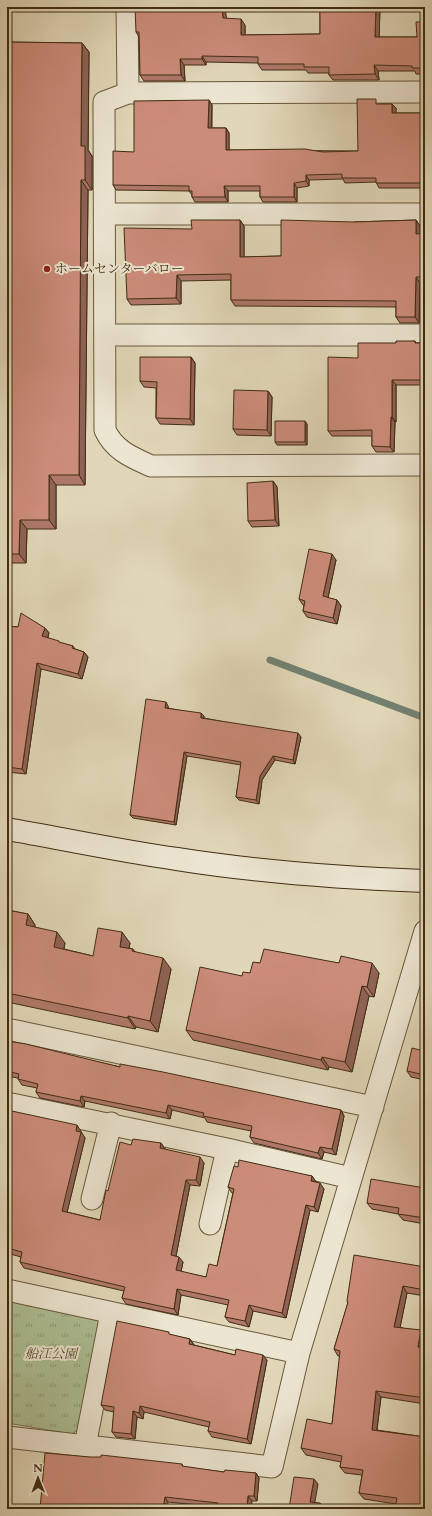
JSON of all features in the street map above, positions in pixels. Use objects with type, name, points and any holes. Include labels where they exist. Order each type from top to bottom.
[{"type":"street","points":[[127,7],[128,93]]},
{"type":"street","points":[[425,92],[128,93],[104,102],[105,430],[109,440],[124,454],[151,466],[425,465]]},
{"type":"street","points":[[105,214],[425,214]]},
{"type":"street","points":[[105,335],[425,335]]},
{"type":"street","points":[[7,829],[177,859],[254,869],[351,879],[425,882]]},
{"type":"street","points":[[7,1437],[272,1467],[299,1354],[425,931]]},
{"type":"street","points":[[7,1029],[373,1107]]},
{"type":"street","points":[[7,1103],[111,1123],[227,1148],[351,1178]]},
{"type":"street","points":[[92,1199],[111,1123]]},
{"type":"street","points":[[210,1224],[227,1148]]},
{"type":"street","points":[[7,1290],[299,1354]]},
{"type":"street","points":[[85,1446],[111,1312]]},
{"type":"green space","name":"船江公園","points":[[7,1298],[99,1319],[101,1324],[85,1424],[72,1434],[7,1423]]},
{"type":"building","points":[[222,7],[223,18],[241,19],[241,35],[320,34],[320,7],[376,7],[375,37],[417,37],[416,22],[425,22],[425,68],[412,68],[412,66],[374,65],[375,74],[329,75],[329,67],[304,67],[304,64],[258,64],[258,57],[202,56],[202,59],[180,59],[181,75],[140,75],[139,32],[136,32],[135,8]]},
{"type":"building","name":"ホームセンターバロー","points":[[7,42],[82,43],[81,146],[85,146],[85,180],[81,180],[79,475],[49,475],[49,520],[20,520],[19,554],[7,554]]},
{"type":"building","points":[[357,99],[376,99],[376,104],[392,104],[392,113],[425,113],[425,183],[376,183],[376,178],[342,178],[342,174],[306,175],[306,181],[294,183],[294,197],[260,197],[260,186],[224,186],[225,197],[192,197],[192,191],[189,191],[189,186],[113,185],[113,151],[134,152],[134,101],[209,100],[208,128],[226,128],[226,150],[305,149],[323,152],[358,151]]},
{"type":"building","points":[[191,220],[240,220],[240,257],[281,256],[281,220],[354,222],[416,220],[416,234],[425,233],[425,277],[416,277],[415,317],[396,317],[396,301],[231,300],[231,274],[177,275],[176,298],[127,299],[124,228],[192,229]]},
{"type":"building","points":[[396,341],[415,341],[415,343],[425,343],[425,380],[392,380],[390,447],[372,446],[372,430],[328,431],[328,357],[358,358],[358,343],[396,343]]},
{"type":"building","points":[[140,357],[191,357],[190,419],[156,418],[157,382],[140,381]]},
{"type":"building","points":[[234,390],[268,391],[267,430],[233,429]]},
{"type":"building","points":[[275,421],[305,421],[305,442],[275,442]]},
{"type":"building","points":[[273,481],[275,520],[248,521],[247,483]]},
{"type":"building","points":[[309,549],[332,554],[323,596],[337,600],[333,618],[303,611],[305,601],[299,599]]},
{"type":"building","points":[[21,613],[45,628],[42,636],[73,646],[72,648],[84,652],[78,674],[37,663],[22,769],[7,767],[7,626],[18,627]]},
{"type":"building","points":[[146,699],[166,702],[165,708],[201,713],[201,718],[298,733],[293,760],[273,756],[260,776],[256,800],[236,797],[241,762],[184,752],[174,822],[130,815]]},
{"type":"building","points":[[7,910],[28,914],[26,925],[57,932],[54,947],[93,956],[98,928],[122,932],[120,947],[133,949],[132,951],[163,958],[150,1021],[128,1016],[128,1018],[7,993]]},
{"type":"building","points":[[264,949],[339,963],[341,956],[372,963],[367,987],[362,986],[345,1062],[322,1057],[321,1060],[186,1030],[200,967],[242,976],[243,972],[250,973],[253,962],[260,963]]},
{"type":"building","points":[[7,1041],[26,1044],[120,1067],[120,1064],[163,1072],[341,1110],[332,1149],[320,1147],[318,1153],[250,1137],[252,1126],[203,1116],[204,1113],[168,1105],[166,1113],[81,1096],[80,1101],[36,1092],[38,1084],[18,1079],[19,1074],[7,1071]]},
{"type":"building","points":[[425,1047],[425,1075],[407,1071],[412,1048],[424,1051]]},
{"type":"building","points":[[7,1110],[77,1125],[76,1131],[81,1132],[62,1211],[100,1220],[106,1190],[108,1191],[120,1142],[131,1145],[133,1139],[161,1143],[160,1148],[200,1157],[196,1180],[186,1180],[171,1255],[179,1257],[176,1270],[206,1277],[209,1264],[217,1266],[234,1189],[228,1187],[234,1166],[238,1167],[239,1160],[312,1176],[311,1181],[320,1183],[314,1207],[306,1205],[282,1313],[249,1305],[245,1321],[225,1317],[229,1300],[177,1289],[174,1309],[122,1298],[125,1287],[20,1262],[22,1252],[7,1248]]},
{"type":"building","points":[[371,1179],[425,1188],[425,1218],[398,1214],[399,1208],[367,1203]]},
{"type":"building","points":[[354,1255],[425,1267],[425,1290],[403,1286],[394,1327],[421,1330],[418,1347],[425,1348],[425,1398],[376,1391],[372,1430],[425,1437],[425,1509],[395,1509],[397,1498],[359,1493],[363,1470],[340,1467],[342,1456],[301,1448],[307,1419],[332,1424],[340,1351],[334,1349],[348,1302]]},
{"type":"building","points":[[117,1321],[169,1332],[169,1334],[190,1339],[189,1344],[235,1355],[236,1349],[263,1355],[247,1439],[208,1431],[210,1422],[140,1406],[139,1413],[133,1411],[131,1434],[112,1432],[114,1407],[101,1405]]},
{"type":"building","points":[[45,1453],[90,1457],[101,1457],[101,1455],[182,1464],[182,1466],[224,1472],[225,1470],[256,1473],[254,1496],[248,1496],[247,1509],[217,1509],[218,1503],[165,1497],[163,1509],[40,1509]]},
{"type":"building","points":[[294,1477],[314,1479],[310,1502],[320,1503],[319,1509],[289,1509]]},
{"type":"building","points":[[7,1507],[34,1509],[7,1509]]},
{"type":"waterway","points":[[270,660],[425,718]]},
{"type":"place","name":"ホームセンターバロー","points":[[47,269]]}]
